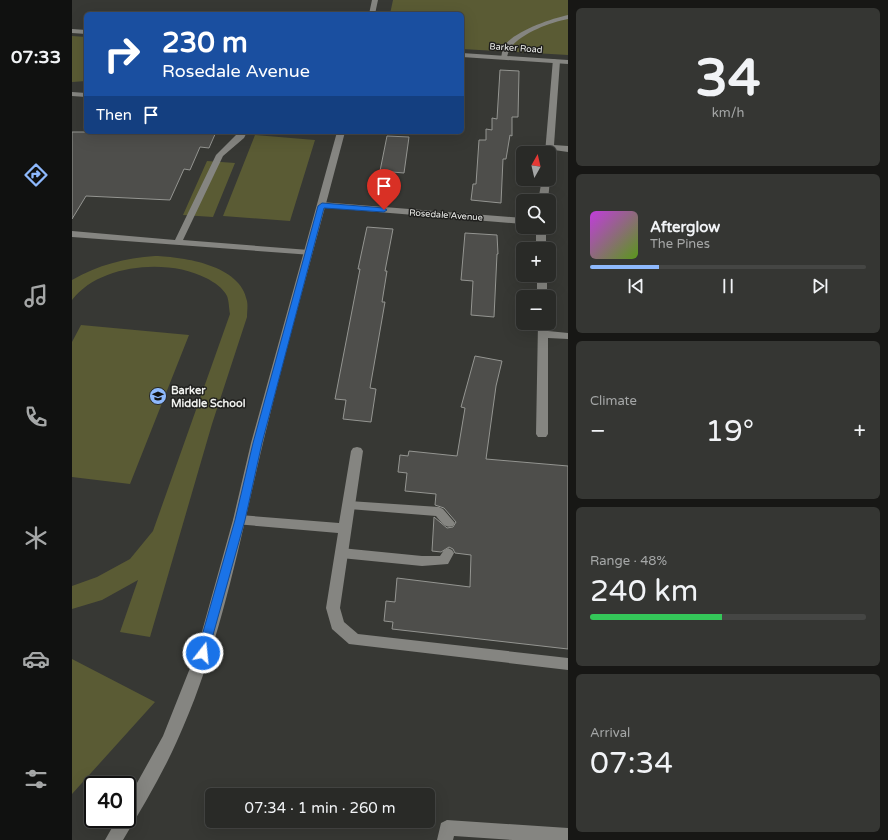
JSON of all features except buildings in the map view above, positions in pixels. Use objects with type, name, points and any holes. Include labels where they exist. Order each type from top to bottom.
[{"type":"street","points":[[372,12],[375,0]]},
{"type":"street","points":[[72,31],[84,32]]},
{"type":"street","name":"Barker Road","points":[[464,55],[568,62]]},
{"type":"street","points":[[550,146],[556,61]]},
{"type":"street","points":[[136,800],[173,732],[203,653],[240,520],[257,443],[340,134]]},
{"type":"street","points":[[556,148],[568,149]]},
{"type":"street","name":"Rosedale Avenue","points":[[322,206],[516,220]]},
{"type":"street","points":[[542,434],[543,330]]},
{"type":"street","points":[[547,330],[568,336]]},
{"type":"street","points":[[357,452],[332,608],[337,625],[354,640],[568,664]]},
{"type":"street","points":[[240,520],[345,529]]},
{"type":"street","points":[[114,840],[121,828]]},
{"type":"lane","points":[[504,58],[507,47],[521,36],[549,21],[568,17]]},
{"type":"lane","points":[[72,94],[84,95]]},
{"type":"lane","points":[[178,242],[220,155],[242,134]]},
{"type":"lane","points":[[72,234],[309,253]]},
{"type":"lane","points":[[349,505],[439,512],[449,523]]},
{"type":"lane","points":[[342,553],[422,561],[444,561],[448,552]]},
{"type":"lane","points":[[445,840],[447,828],[568,836]]},
{"type":"green space","points":[[393,0],[568,0],[568,55],[464,49],[464,12],[390,12]]},
{"type":"green space","points":[[72,36],[84,37],[84,81],[72,82]]},
{"type":"green space","points":[[255,135],[315,140],[290,221],[223,216]]},
{"type":"green space","points":[[207,161],[235,163],[213,217],[183,215]]},
{"type":"green space","points":[[155,256],[181,258],[195,261],[210,265],[223,271],[234,279],[243,289],[247,301],[247,317],[212,424],[150,637],[120,632],[138,580],[102,600],[72,609],[72,586],[97,577],[130,559],[153,531],[230,314],[228,300],[223,290],[212,281],[190,272],[173,268],[135,268],[116,272],[99,279],[84,288],[72,300],[72,280],[92,270],[112,263],[133,258]]},
{"type":"green space","points":[[81,325],[189,335],[130,484],[72,477],[72,342]]},
{"type":"green space","points":[[72,659],[155,702],[88,776],[84,776],[84,781],[72,794]]},
{"type":"place","name":"Barker Middle School","points":[[158,396]]},
{"type":"route","points":[[203,653],[240,520],[257,443],[322,206],[384,210]]}]
